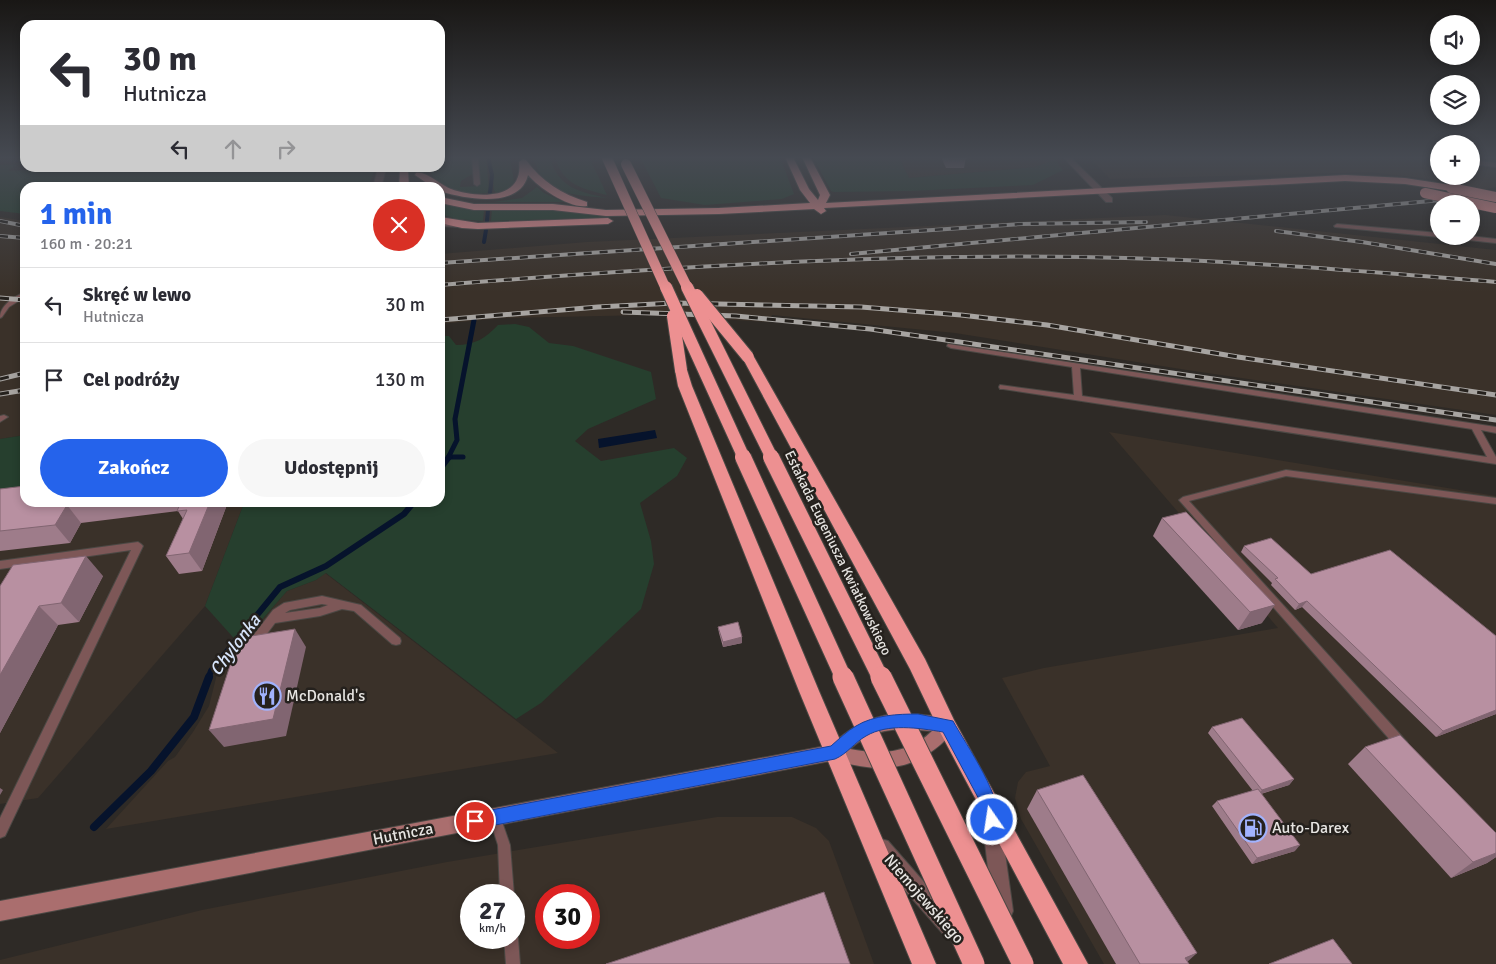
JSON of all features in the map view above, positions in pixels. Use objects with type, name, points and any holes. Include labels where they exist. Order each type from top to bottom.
[{"type":"highway","points":[[450,202],[474,207],[553,207],[597,212],[632,213],[821,210],[939,202]]},
{"type":"highway","points":[[579,202],[595,207],[632,213]]},
{"type":"highway","points":[[627,202],[974,964]]},
{"type":"highway","name":"Estakada Eugeniusza Kwiatkowskiego","points":[[647,202],[1023,964]]},
{"type":"highway","points":[[815,202],[821,210]]},
{"type":"highway","points":[[821,210],[823,202]]},
{"type":"highway","points":[[445,221],[478,226],[821,210],[1052,202]]},
{"type":"highway","points":[[1468,202],[1496,208]]},
{"type":"highway","points":[[681,274],[748,357],[918,665],[948,726],[1076,964]]},
{"type":"highway","points":[[671,300],[679,361],[685,386],[924,964]]},
{"type":"main road","name":"Hutnicza","points":[[0,911],[835,752],[861,730],[885,722],[918,721],[948,726]]},
{"type":"main road","name":"Hutnicza","points":[[835,752],[870,762],[902,759],[919,751],[938,738],[948,726]]},
{"type":"street","points":[[445,224],[462,225]]},
{"type":"street","points":[[989,802],[1005,928],[1023,964]]},
{"type":"street","name":"Niemojewskiego","points":[[871,837],[964,942],[974,964]]},
{"type":"lane","points":[[1338,226],[1430,234]]},
{"type":"lane","points":[[1480,239],[1496,241]]},
{"type":"lane","points":[[0,316],[7,306],[20,297]]},
{"type":"lane","points":[[951,346],[1496,430]]},
{"type":"lane","points":[[1076,365],[1078,398]]},
{"type":"lane","points":[[1003,387],[1495,461]]},
{"type":"lane","points":[[1475,426],[1495,461]]},
{"type":"lane","points":[[1408,750],[1183,500],[1286,473],[1496,501]]},
{"type":"lane","points":[[0,565],[138,546],[0,832]]},
{"type":"lane","points":[[246,652],[272,619],[320,612],[341,605],[357,608],[396,641]]},
{"type":"lane","points":[[494,817],[504,845],[506,884]]},
{"type":"lane","points":[[512,949],[513,964]]},
{"type":"shaded area","points":[[1165,215],[1430,243],[1430,245],[1496,250],[1496,415],[1187,370],[955,333],[772,315],[769,322],[649,315],[502,318],[445,324],[445,254],[587,242]]},
{"type":"shaded area","points":[[0,217],[20,220],[20,436],[0,439]]},
{"type":"shaded area","points":[[1109,432],[1496,496],[1496,964],[1104,964],[1021,819],[1015,798],[1018,782],[1026,772],[1050,766],[1002,678],[1044,668],[1278,628]]},
{"type":"shaded area","points":[[0,502],[20,502],[20,507],[242,507],[205,606],[38,798],[0,804]]},
{"type":"shaded area","points":[[325,573],[558,753],[106,829],[168,761],[175,757],[193,732],[209,706],[218,670],[287,591],[316,580]]},
{"type":"shaded area","points":[[717,817],[792,817],[816,828],[829,841],[874,964],[0,964],[0,960],[202,910],[447,862]]},
{"type":"green space","points":[[0,202],[20,202],[20,213],[0,211]]},
{"type":"green space","points":[[686,202],[744,202],[705,205]]},
{"type":"green space","points":[[445,205],[484,210],[483,221],[457,219],[445,215]]},
{"type":"green space","points":[[492,209],[548,209],[616,215],[617,217],[491,221]]},
{"type":"green space","points":[[515,324],[529,327],[549,343],[573,346],[651,372],[656,399],[588,429],[575,441],[601,461],[674,448],[687,458],[677,476],[640,503],[651,541],[654,564],[641,609],[541,703],[516,719],[326,573],[316,580],[287,591],[240,645],[205,606],[242,507],[445,507],[445,336],[449,336],[456,345],[469,344],[489,334],[498,325]]},
{"type":"green space","points":[[20,436],[20,500],[0,502],[0,439]]},
{"type":"water","points":[[655,430],[657,438],[599,448],[598,439]]},
{"type":"building","points":[[20,487],[20,507],[66,507],[55,525],[0,531],[0,489]]},
{"type":"building","points":[[179,507],[208,507],[189,553],[166,556],[187,510],[177,511]]},
{"type":"building","points":[[1186,512],[1275,605],[1250,612],[1162,518]]},
{"type":"building","points":[[1271,538],[1311,574],[1390,550],[1496,636],[1496,710],[1443,731],[1307,601],[1299,604],[1275,579],[1278,578],[1244,546]]},
{"type":"building","points":[[86,556],[61,603],[39,606],[0,675],[0,586],[13,565]]},
{"type":"building","points":[[738,622],[742,637],[723,642],[718,627]]},
{"type":"building","points":[[295,629],[273,719],[209,730],[239,638]]},
{"type":"building","points":[[1242,718],[1294,779],[1262,790],[1212,727]]},
{"type":"building","points":[[1400,735],[1496,833],[1496,853],[1473,862],[1365,747]]},
{"type":"building","points":[[1083,775],[1197,953],[1185,958],[1189,964],[1140,964],[1037,790]]},
{"type":"building","name":"Auto-Darex","points":[[1258,789],[1300,845],[1257,858],[1217,801]]},
{"type":"building","points":[[824,892],[850,964],[606,964]]},
{"type":"building","points":[[1333,939],[1352,964],[1269,964]]},
{"type":"waterway","name":"Chylonka","points":[[487,221],[488,210]]},
{"type":"waterway","name":"Chylonka","points":[[484,242],[486,230]]},
{"type":"waterway","name":"Chylonka","points":[[448,458],[457,440],[455,419],[474,320]]},
{"type":"waterway","name":"Chylonka","points":[[445,462],[449,457],[463,457]]},
{"type":"waterway","name":"Chylonka","points":[[208,679],[211,671],[280,587],[326,566],[404,514],[410,507]]},
{"type":"waterway","name":"Chylonka","points":[[94,827],[151,771],[194,717],[209,677]]},
{"type":"railway","points":[[851,254],[1420,202]]},
{"type":"railway","points":[[0,221],[20,225]]},
{"type":"railway","points":[[445,263],[1021,224],[1146,222]]},
{"type":"railway","points":[[1276,231],[1362,242],[1496,264]]},
{"type":"railway","points":[[0,236],[20,238]]},
{"type":"railway","points":[[445,285],[600,273],[841,260],[1002,257],[1186,260],[1496,282]]},
{"type":"railway","points":[[0,298],[20,300]]},
{"type":"railway","points":[[445,320],[598,307],[674,303],[861,307],[961,315],[1047,325],[1238,357],[1496,395]]},
{"type":"railway","points":[[623,312],[736,316],[870,329],[1496,420]]},
{"type":"railway","points":[[0,379],[20,374]]},
{"type":"railway","points":[[0,394],[20,391]]},
{"type":"place","name":"McDonald's","points":[[267,696]]},
{"type":"place","name":"Auto-Darex","points":[[1253,828]]},
{"type":"route","points":[[475,821],[835,752],[861,730],[885,722],[901,721],[918,721],[948,726],[989,802],[992,820]]}]
